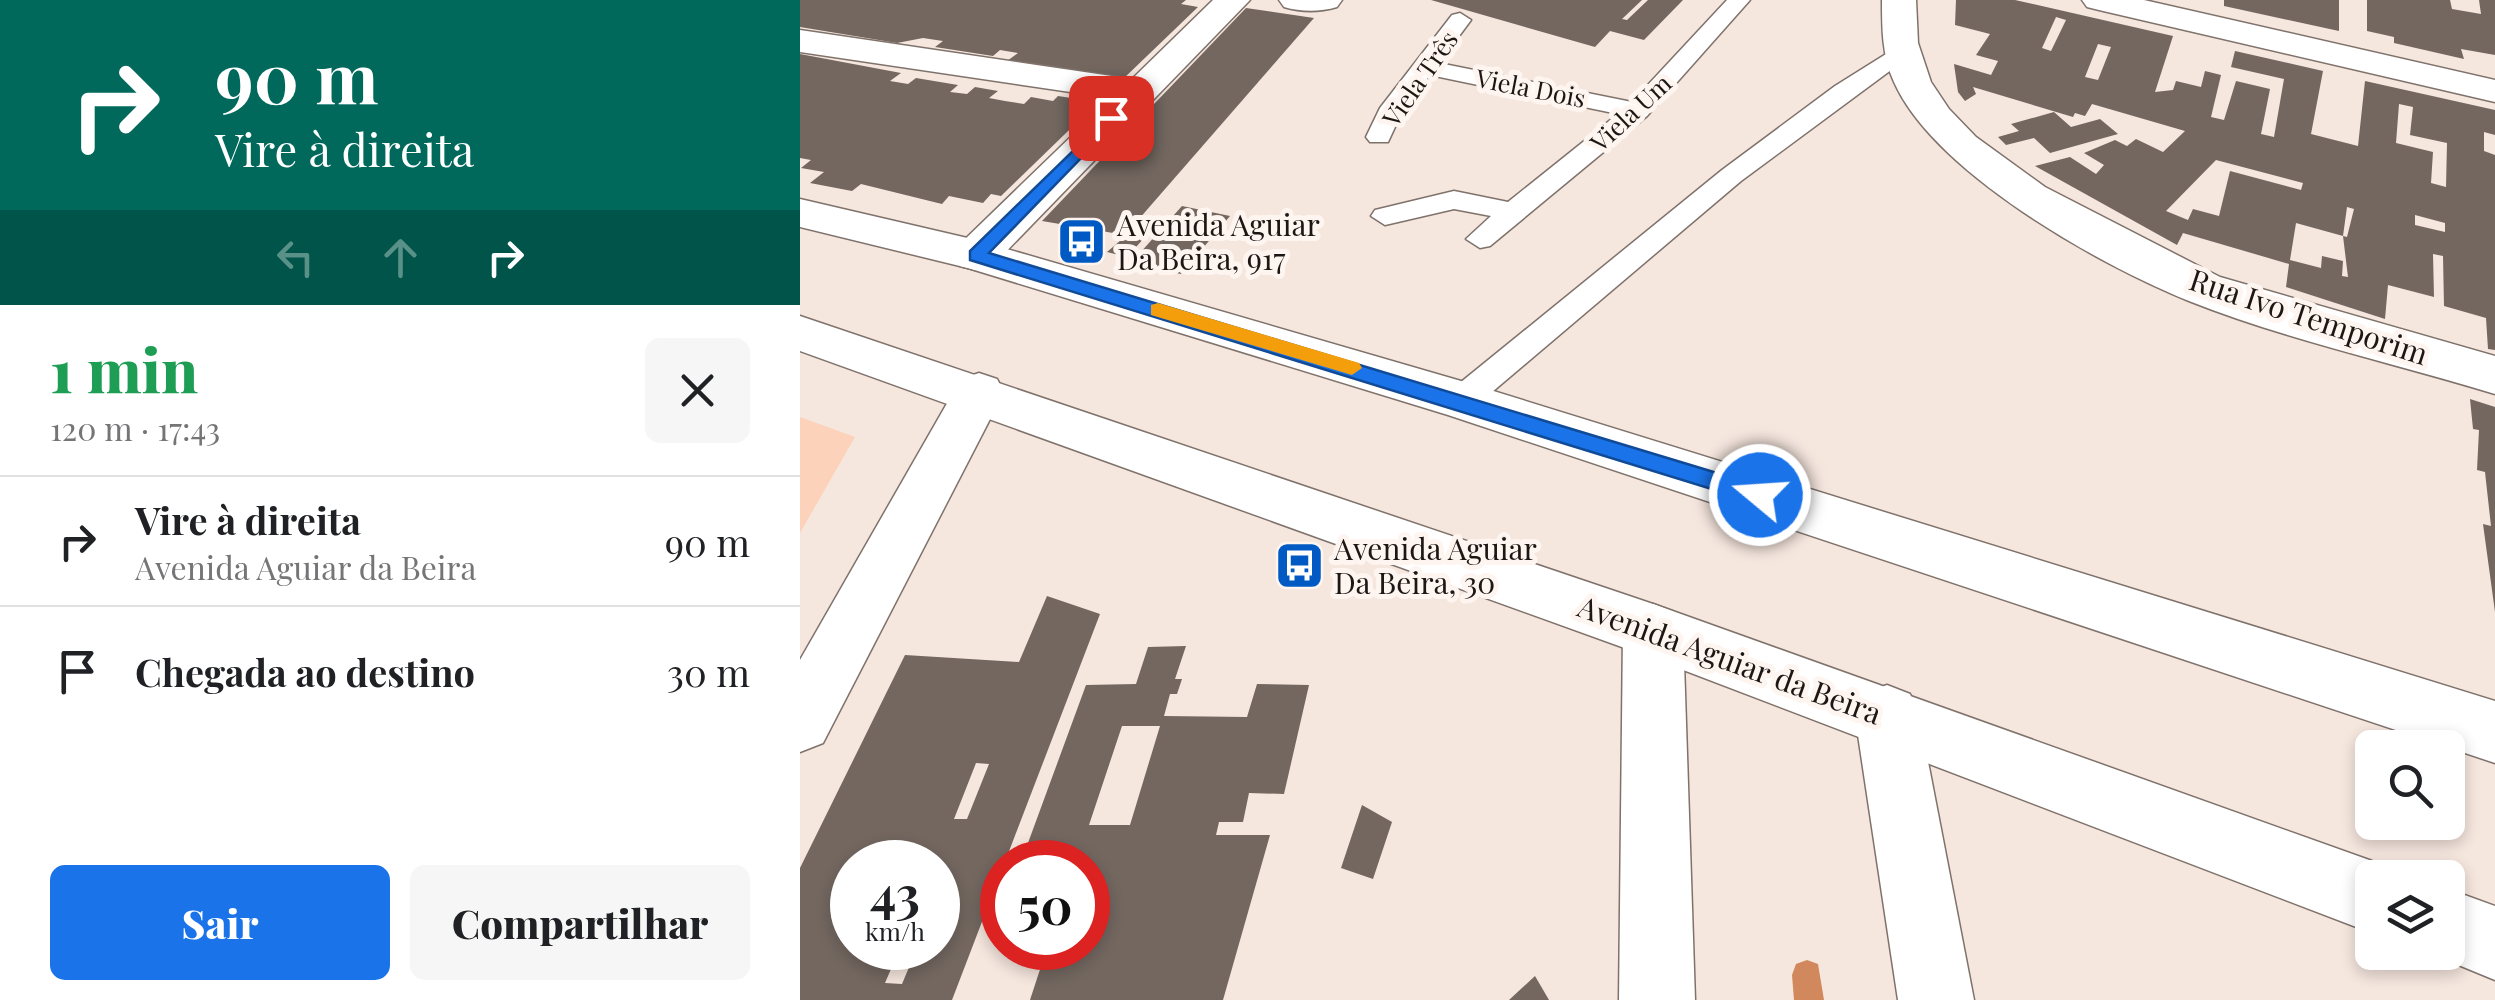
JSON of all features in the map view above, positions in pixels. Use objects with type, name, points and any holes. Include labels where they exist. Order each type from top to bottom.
[{"type":"street","points":[[976,256],[1233,0]]},
{"type":"street","points":[[1296,0],[1325,0]]},
{"type":"street","name":"Rua Ivo Temporim","points":[[1900,0],[1902,50],[1915,91],[1955,140],[2015,190],[2215,292],[2495,375]]},
{"type":"street","points":[[2098,0],[2495,91]]},
{"type":"street","points":[[800,41],[1138,91]]},
{"type":"street","points":[[800,213],[976,256],[1461,400],[2495,732]]},
{"type":"street","name":"Avenida Aguiar da Beira","points":[[800,332],[1653,631],[2355,890]]},
{"type":"street","points":[[800,721],[979,392]]},
{"type":"street","points":[[1653,631],[1657,1000]]},
{"type":"street","points":[[1887,716],[1936,1000]]},
{"type":"street","points":[[2465,932],[2495,943]]},
{"type":"lane","name":"Viela Um","points":[[1480,240],[1638,110],[1739,0]]},
{"type":"lane","name":"Viela Três","points":[[1380,136],[1389,113],[1460,20]]},
{"type":"lane","points":[[1461,400],[1661,229],[1793,124],[1902,50]]},
{"type":"lane","name":"Viela Dois","points":[[1424,66],[1638,110]]},
{"type":"lane","points":[[1385,216],[1454,200],[1510,212]]},
{"type":"shaded area","points":[[800,417],[855,437],[800,533]]},
{"type":"building","points":[[800,0],[1186,0],[1181,4],[1198,7],[1122,80],[1007,61],[1018,53],[1000,50],[993,56],[935,47],[943,41],[923,38],[897,43],[800,27]]},
{"type":"building","points":[[1431,0],[1642,0],[1622,19],[1627,20],[1648,0],[1683,0],[1644,40],[1610,31],[1595,47]]},
{"type":"building","points":[[1956,0],[2015,0],[2173,36],[2155,92],[2173,90],[2176,81],[2201,87],[2205,71],[2221,75],[2211,117],[2224,120],[2236,81],[2270,89],[2261,134],[2274,137],[2284,79],[2231,67],[2235,51],[2323,71],[2311,134],[2358,146],[2365,81],[2495,110],[2495,135],[2484,132],[2484,151],[2495,155],[2495,350],[2488,349],[2486,318],[2444,306],[2443,256],[2433,254],[2434,297],[2388,285],[2385,319],[2286,287],[2289,264],[2183,233],[2177,245],[2035,166],[2070,157],[2096,174],[2104,165],[2084,153],[2115,140],[2127,146],[2136,139],[2163,152],[2185,131],[2092,104],[2085,116],[2075,113],[2073,117],[1973,87],[1976,94],[1965,101],[1958,92],[1954,64],[1991,75],[1998,61],[1976,55],[1990,34],[1955,25]],"holes":[[[2056,17],[2066,20],[2051,51],[2042,48]],[[2098,44],[2111,47],[2098,80],[2085,77]],[[2399,104],[2413,107],[2410,135],[2447,143],[2446,187],[2431,183],[2433,152],[2396,143]],[[2216,160],[2303,183],[2301,190],[2230,171],[2219,216],[2193,209],[2188,220],[2166,211]],[[2347,207],[2354,209],[2347,237],[2343,236]],[[2415,215],[2445,223],[2445,232],[2415,225]],[[2296,223],[2343,236],[2348,277],[2342,276],[2343,261],[2322,256],[2321,268],[2290,260]]]},
{"type":"building","points":[[2224,0],[2339,0],[2339,31],[2224,6]]},
{"type":"building","points":[[2367,0],[2450,0],[2452,9],[2481,14],[2479,0],[2495,0],[2495,55],[2461,49],[2464,59],[2394,43],[2394,37],[2367,31]]},
{"type":"building","points":[[1246,8],[1314,18],[1125,235],[1042,221]]},
{"type":"building","points":[[800,54],[901,73],[890,81],[908,84],[916,78],[958,85],[950,92],[967,94],[975,87],[998,91],[989,98],[1005,101],[1024,104],[1031,97],[1053,101],[1058,96],[1098,102],[1001,196],[991,194],[983,203],[949,196],[942,204],[861,184],[852,191],[810,183],[824,172],[801,168],[811,160],[800,158]]},
{"type":"building","points":[[2054,112],[2071,127],[2100,119],[2118,134],[2050,153],[2034,138],[2006,145],[1998,137],[2019,131],[2011,124]]},
{"type":"building","points":[[1182,206],[1230,216],[1181,274],[1131,263]]},
{"type":"building","points":[[1128,234],[1145,237],[1127,257],[1107,252]]},
{"type":"building","points":[[2470,399],[2495,407],[2495,612],[2483,524],[2491,526],[2485,472],[2477,470],[2479,430],[2473,429]]},
{"type":"building","points":[[1047,596],[1100,614],[1013,840],[980,840],[980,927],[952,1000],[800,1000],[800,868],[905,655],[1019,662]],"holes":[[[976,763],[989,764],[967,819],[954,819]]]},
{"type":"building","points":[[1186,646],[1175,679],[1182,679],[1177,694],[1170,694],[1164,716],[1247,717],[1257,684],[1309,685],[1284,794],[1249,793],[1243,822],[1219,822],[1216,835],[1270,835],[1223,1000],[1030,1000],[1040,970],[1110,970],[1110,840],[1029,840],[1086,685],[1136,684],[1148,647]],"holes":[[[1122,726],[1160,726],[1130,825],[1089,825]]]},
{"type":"building","points":[[1362,805],[1392,822],[1373,879],[1341,868]]},
{"type":"building","points":[[1535,976],[1549,1000],[1509,1000]]},
{"type":"waterway","points":[[1807,975],[1809,1000]]},
{"type":"slow traffic","points":[[1158,310],[1352,368]]},
{"type":"place","name":"Avenida Aguiar Da Beira, 917","points":[[1082,241]]},
{"type":"place","name":"Avenida Aguiar Da Beira, 30","points":[[1299,565]]},
{"type":"route","points":[[1111,118],[976,256],[1461,400],[1760,495]]}]
